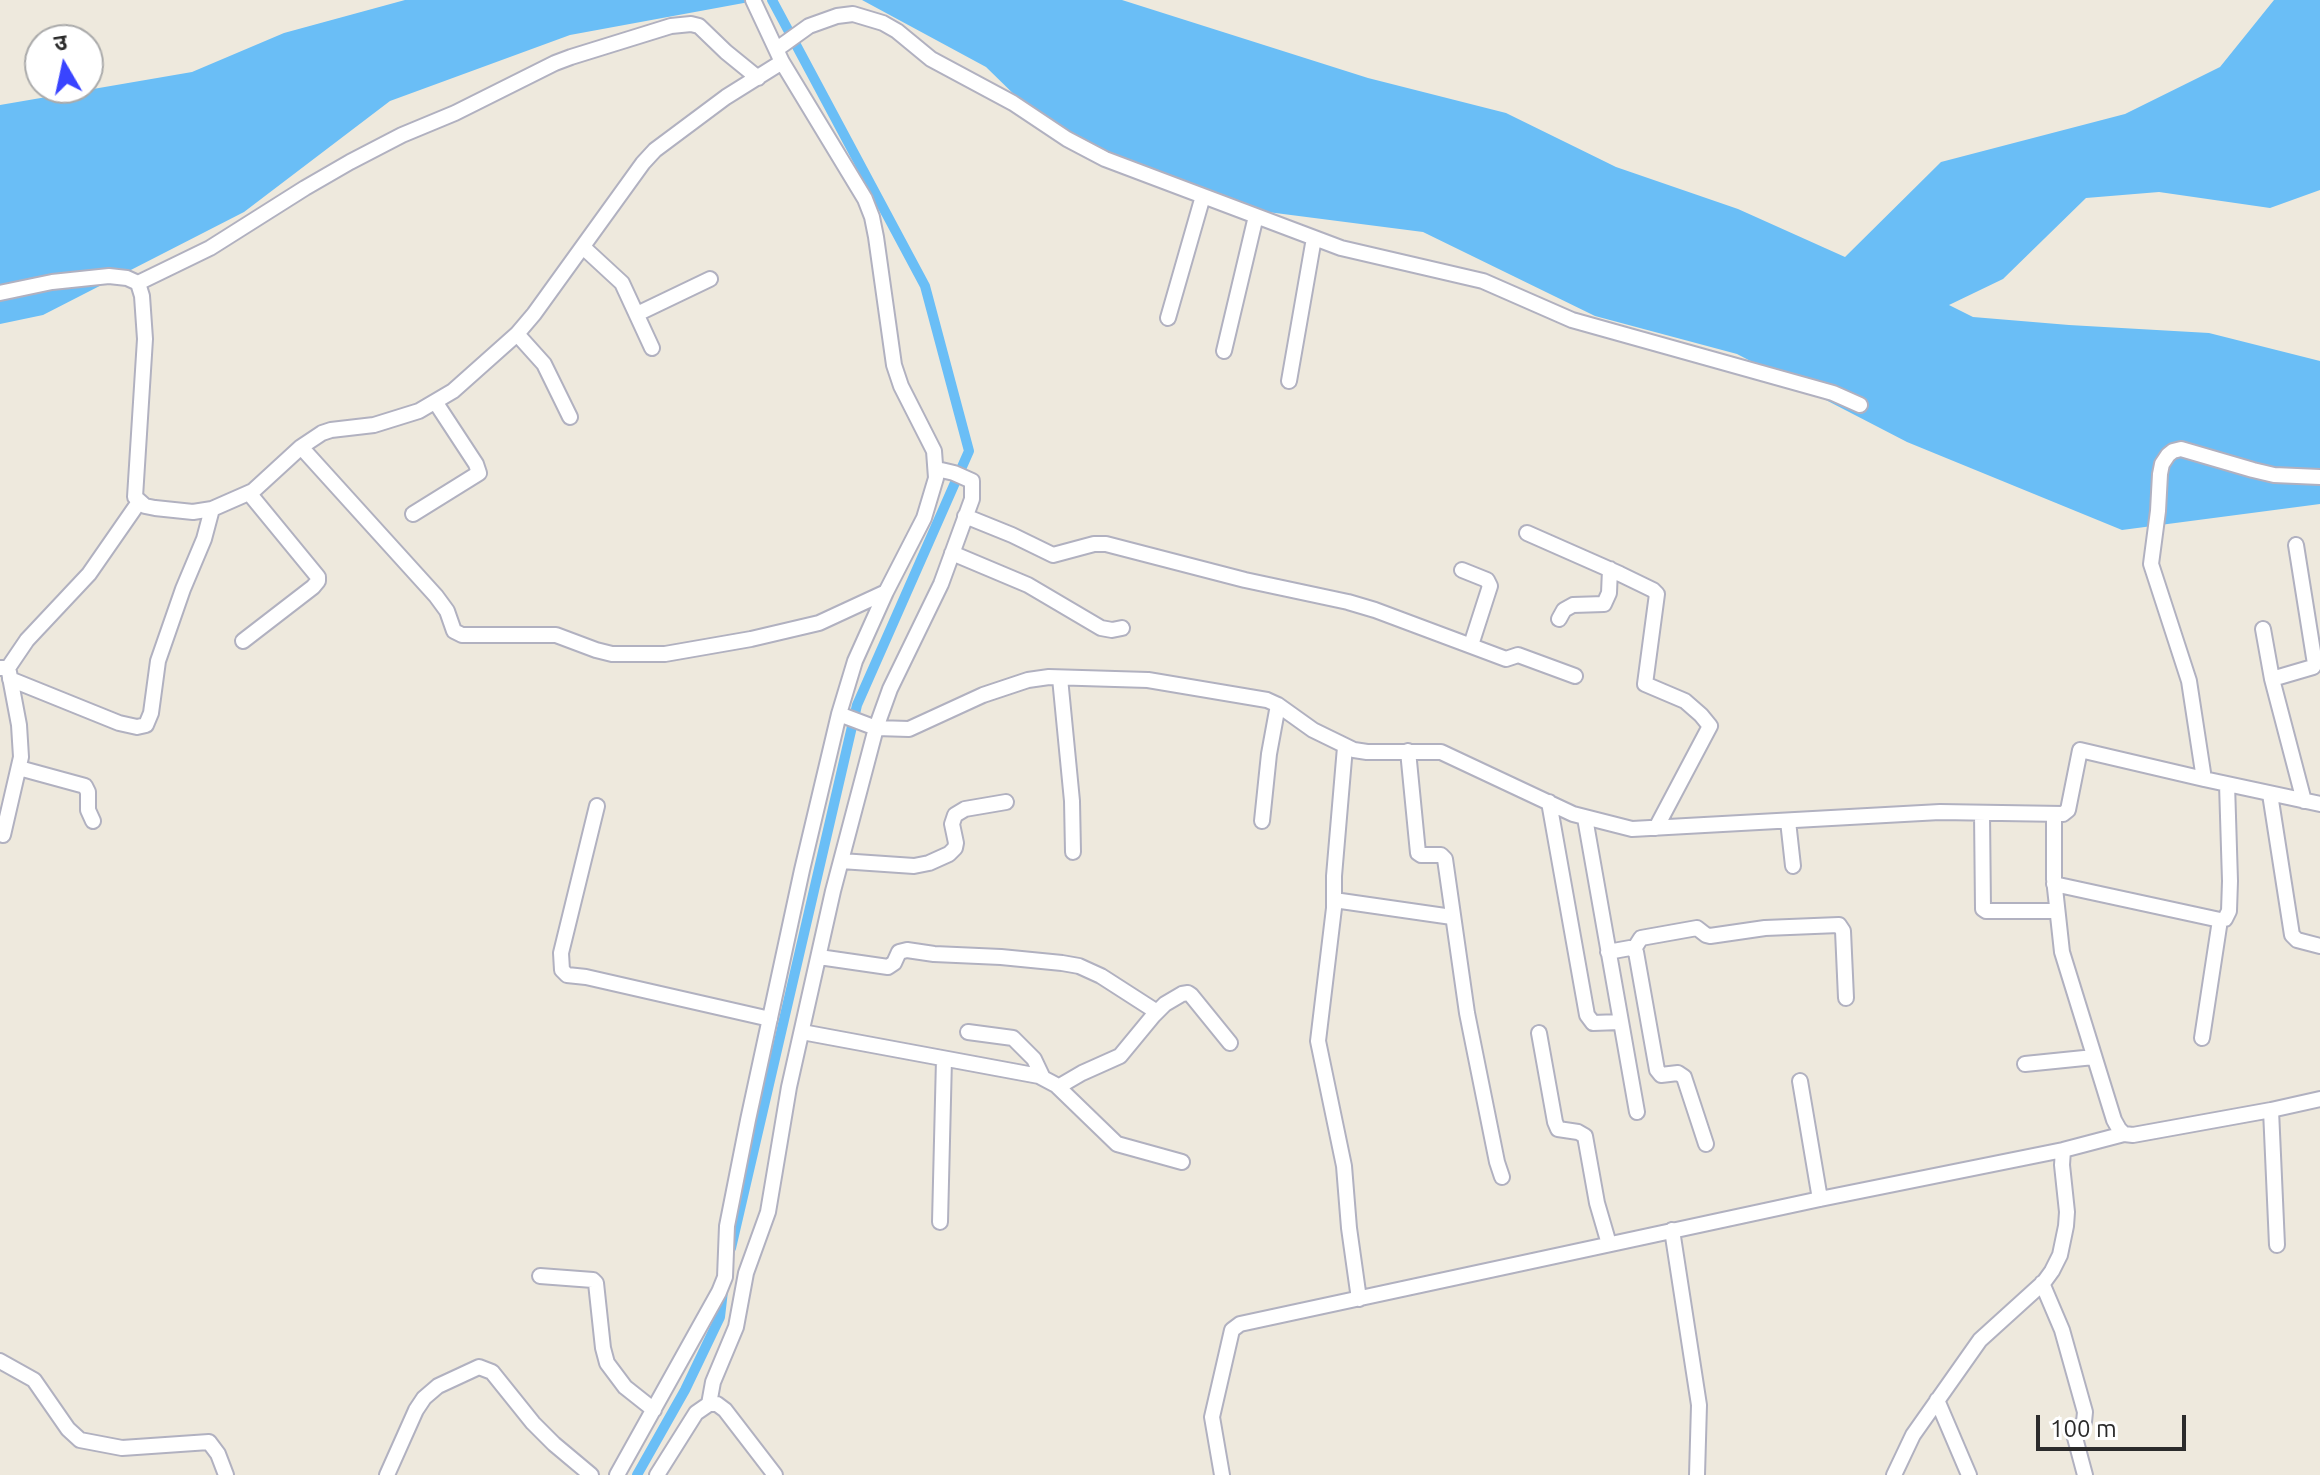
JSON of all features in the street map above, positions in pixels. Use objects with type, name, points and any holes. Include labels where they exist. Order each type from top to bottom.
[{"type":"street","points":[[709,1404],[713,1382],[736,1327],[746,1273],[768,1212],[789,1087],[841,861],[856,721],[855,661],[924,518],[937,469],[934,451],[901,386],[894,365],[872,217],[865,199],[778,52],[753,0]]},
{"type":"street","points":[[0,293],[109,276],[138,283],[145,339],[135,497],[145,506],[176,511],[212,509],[249,493],[311,439],[331,430],[374,425],[419,411],[453,391],[517,334],[655,150],[726,97],[758,78],[778,52],[809,26],[837,16],[858,15],[897,31],[931,59],[1013,103],[1085,150],[1105,159],[1360,254],[1483,281],[1572,320],[1833,393],[1860,405]]},
{"type":"street","points":[[138,283],[210,248],[305,188],[389,142],[555,63],[593,50],[671,26],[691,24],[699,26],[758,78]]},
{"type":"street","points":[[1168,318],[1203,196]]},
{"type":"street","points":[[1224,351],[1256,216]]},
{"type":"street","points":[[1289,381],[1314,238]]},
{"type":"street","points":[[583,247],[622,283],[652,348]]},
{"type":"street","points":[[637,314],[710,279]]},
{"type":"street","points":[[517,334],[544,364],[570,417]]},
{"type":"street","points":[[413,514],[479,473],[436,403]]},
{"type":"street","points":[[301,447],[436,596],[447,611],[454,631],[462,635],[556,635],[612,654],[665,654],[739,642],[819,623],[886,592]]},
{"type":"street","points":[[2204,779],[2189,681],[2151,564],[2162,464],[2173,451],[2181,449],[2274,475],[2320,477]]},
{"type":"street","points":[[617,1475],[725,1277],[727,1226],[802,870],[856,721],[890,689],[941,584],[973,490],[972,481],[968,478],[937,469]]},
{"type":"street","points":[[243,641],[318,581],[318,577],[249,493]]},
{"type":"street","points":[[3,835],[19,768],[20,737],[7,697],[6,672],[27,640],[89,574],[139,502]]},
{"type":"street","points":[[6,672],[119,723],[137,727],[146,725],[151,713],[158,661],[204,539],[212,509]]},
{"type":"street","points":[[965,516],[1053,555],[1094,544],[1106,544],[1245,580],[1348,602],[1506,659],[1518,655],[1575,676]]},
{"type":"street","points":[[1527,533],[1610,569],[1657,594],[1645,684],[1685,701],[1710,726],[1656,828]]},
{"type":"street","points":[[2272,679],[2315,664],[2296,545]]},
{"type":"street","points":[[952,553],[1028,585],[1101,628],[1122,628]]},
{"type":"street","points":[[1559,619],[1564,610],[1573,605],[1604,604],[1609,593],[1610,569]]},
{"type":"street","points":[[1462,570],[1487,580],[1490,586],[1471,645]]},
{"type":"street","points":[[2263,629],[2272,679],[2314,803],[2320,812]]},
{"type":"street","points":[[856,721],[909,729],[999,688],[1039,678],[1163,682],[1253,696],[1278,705],[1313,730],[1345,747],[1367,752],[1441,752],[1585,818],[1632,829],[1899,814],[2063,814],[2068,810],[2080,750],[2314,803]]},
{"type":"street","points":[[1060,678],[1072,801],[1073,852]]},
{"type":"street","points":[[1262,821],[1278,705]]},
{"type":"street","points":[[1345,747],[1334,900],[1318,1041],[1344,1166],[1359,1299]]},
{"type":"street","points":[[1408,751],[1417,850],[1421,855],[1441,855],[1445,859],[1467,1013],[1502,1177]]},
{"type":"street","points":[[19,768],[88,788],[88,810],[93,821]]},
{"type":"street","points":[[2054,884],[2225,919],[2229,911],[2227,784]]},
{"type":"street","points":[[2270,794],[2292,935],[2297,940],[2320,946]]},
{"type":"street","points":[[841,861],[914,866],[929,863],[955,848],[952,824],[955,815],[965,809],[1006,802]]},
{"type":"street","points":[[1549,802],[1587,1015],[1593,1023],[1620,1022]]},
{"type":"street","points":[[597,806],[561,953],[562,970],[567,975],[770,1019]]},
{"type":"street","points":[[1982,813],[1983,909],[2056,911]]},
{"type":"street","points":[[2054,814],[2054,884],[2062,952],[2114,1120],[2124,1134]]},
{"type":"street","points":[[1585,818],[1637,1112]]},
{"type":"street","points":[[1788,821],[1793,866]]},
{"type":"street","points":[[1334,900],[1452,917]]},
{"type":"street","points":[[2202,1038],[2220,920]]},
{"type":"street","points":[[1634,949],[1641,938],[1697,928],[1710,936],[1765,928],[1839,925],[1843,931],[1846,998]]},
{"type":"street","points":[[1608,952],[1634,949]]},
{"type":"street","points":[[1634,949],[1657,1070],[1661,1075],[1678,1073],[1684,1077],[1706,1144]]},
{"type":"street","points":[[819,957],[888,967],[894,963],[899,952],[907,950],[1062,963],[1079,966],[1101,976],[1157,1012]]},
{"type":"street","points":[[1058,1087],[1120,1056],[1165,1004],[1188,993],[1230,1043]]},
{"type":"street","points":[[802,1032],[1032,1074],[1058,1087],[1117,1144],[1182,1162]]},
{"type":"street","points":[[968,1032],[1013,1038],[1034,1059],[1043,1078]]},
{"type":"street","points":[[1539,1033],[1555,1122],[1558,1129],[1585,1136],[1597,1203],[1609,1244]]},
{"type":"street","points":[[2025,1064],[2094,1057]]},
{"type":"street","points":[[940,1222],[944,1059]]},
{"type":"street","points":[[1800,1081],[1820,1199]]},
{"type":"street","points":[[1222,1475],[1211,1421],[1234,1328],[1240,1324],[1672,1230],[2063,1150],[2124,1134],[2133,1135],[2320,1099]]},
{"type":"street","points":[[2271,1110],[2277,1245]]},
{"type":"street","points":[[1894,1475],[1913,1435],[1980,1340],[2042,1283],[2056,1263],[2064,1241],[2067,1212],[2063,1150]]},
{"type":"street","points":[[1672,1230],[1699,1405],[1697,1475]]},
{"type":"street","points":[[540,1276],[593,1280],[596,1283],[607,1363],[625,1387],[654,1410]]},
{"type":"street","points":[[2042,1283],[2062,1330],[2085,1412],[2085,1419],[2074,1434],[2085,1475]]},
{"type":"street","points":[[0,1361],[34,1380],[68,1429],[80,1440],[122,1448],[209,1442],[218,1454],[226,1475]]},
{"type":"street","points":[[387,1475],[424,1398],[438,1386],[479,1367],[492,1372],[533,1423],[591,1475]]},
{"type":"street","points":[[1937,1400],[1969,1475]]},
{"type":"street","points":[[657,1475],[696,1413],[709,1404],[717,1404],[725,1410],[775,1475]]},
{"type":"water","points":[[405,0],[760,0],[570,35],[390,101],[244,212],[43,315],[0,324],[0,105],[24,101],[24,104],[104,104],[104,87],[192,72],[284,33]]},
{"type":"water","points":[[862,0],[1122,0],[1368,78],[1506,113],[1616,167],[1738,209],[1845,257],[1941,162],[2125,114],[2220,67],[2274,0],[2320,0],[2320,190],[2270,208],[2159,192],[2086,198],[2003,279],[1949,305],[1973,317],[2209,333],[2320,361],[2320,504],[2122,530],[1907,442],[1737,354],[1595,316],[1423,232],[1221,206],[1070,149],[986,67]]},
{"type":"waterway","points":[[731,1248],[857,705],[969,451],[925,286],[772,0]]},
{"type":"waterway","points":[[637,1475],[685,1390],[720,1317],[723,1291]]}]
